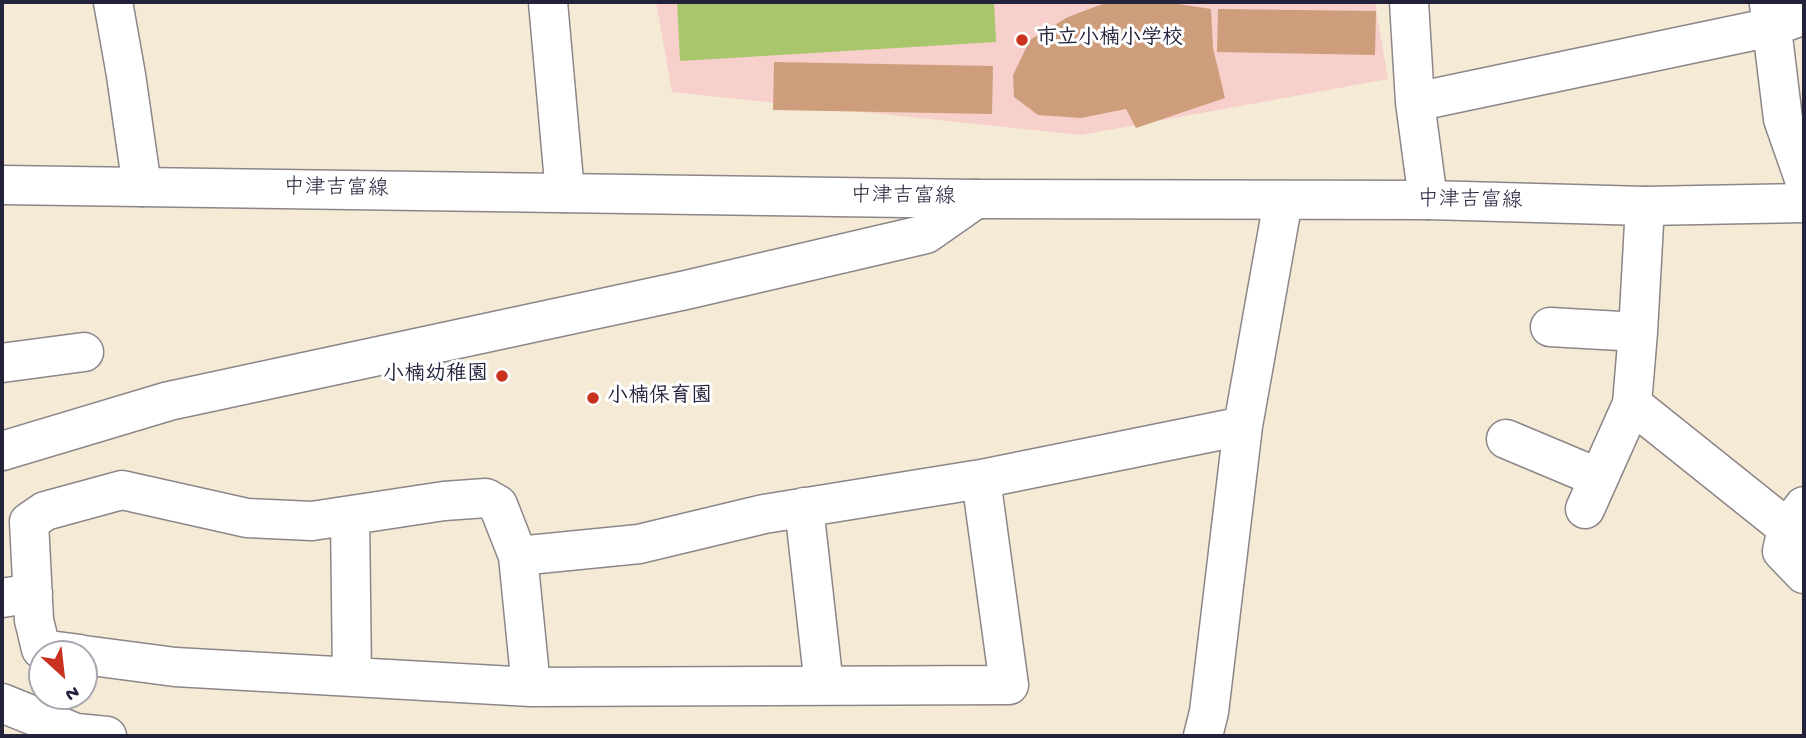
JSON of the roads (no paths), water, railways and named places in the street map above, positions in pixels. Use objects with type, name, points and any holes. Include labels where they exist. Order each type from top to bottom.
[{"type":"street","points":[[113,2],[142,187]]},
{"type":"street","points":[[548,2],[565,193]]},
{"type":"street","points":[[1409,2],[1415,102],[1428,200]]},
{"type":"street","points":[[1415,102],[1782,15],[1783,119],[1804,180]]},
{"type":"street","name":"中津吉富線","points":[[2,185],[976,199],[1428,200],[1645,206],[1804,203]]},
{"type":"street","points":[[2,451],[169,401],[686,290],[926,233],[976,199]]},
{"type":"street","points":[[1203,736],[1209,712],[1243,426],[1283,201]]},
{"type":"street","points":[[1506,439],[1592,494],[1632,404],[1645,206]]},
{"type":"street","points":[[1550,327],[1638,332]]},
{"type":"street","points":[[2,363],[84,352]]},
{"type":"street","points":[[1632,404],[1796,517],[1782,551],[1804,574]]},
{"type":"street","points":[[518,556],[639,544],[764,514],[981,479],[1243,426]]},
{"type":"street","points":[[98,656],[175,667],[531,687],[1009,685],[981,479]]},
{"type":"street","points":[[39,640],[34,620],[17,596],[29,522],[45,511],[122,490],[247,518],[312,521],[444,501],[486,498],[498,505],[518,556],[531,687]]},
{"type":"street","points":[[804,508],[824,686]]},
{"type":"street","points":[[350,516],[352,677]]},
{"type":"street","points":[[2,703],[76,733],[107,736]]},
{"type":"place","name":"市立小楠小学校","points":[[1022,40]]},
{"type":"place","name":"小楠幼稚園","points":[[502,376]]},
{"type":"place","name":"小楠保育園","points":[[593,398]]}]
